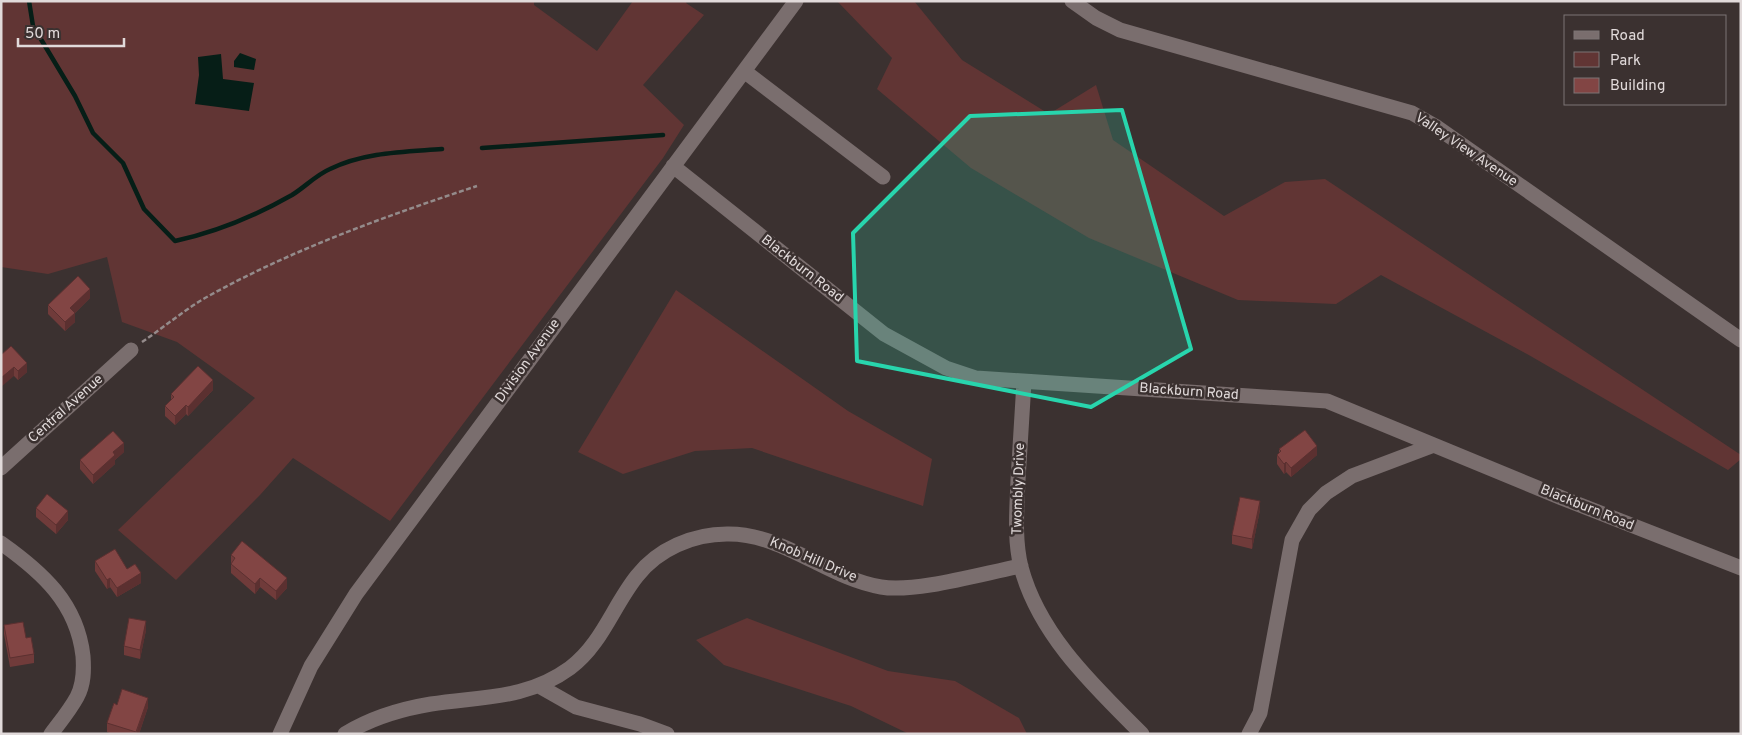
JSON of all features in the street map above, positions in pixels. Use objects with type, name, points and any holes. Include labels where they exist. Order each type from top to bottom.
[{"type":"street","name":"Division Avenue","points":[[280,734],[311,666],[356,594],[796,1]]},
{"type":"street","name":"Valley View Avenue","points":[[1072,1],[1096,18],[1120,30],[1412,113],[1435,126],[1741,340]]},
{"type":"street","points":[[744,71],[883,176]]},
{"type":"street","name":"Blackburn Road","points":[[673,166],[884,334],[946,368],[976,378],[1327,401],[1562,498],[1741,568]]},
{"type":"street","name":"Central Avenue","points":[[1,468],[131,350]]},
{"type":"street","name":"Twombly Drive","points":[[1024,382],[1016,526],[1020,566],[1030,595],[1058,643],[1078,668],[1142,734]]},
{"type":"street","points":[[1249,734],[1260,713],[1292,540],[1309,510],[1326,493],[1352,476],[1434,445]]},
{"type":"street","name":"Knob Hill Drive","points":[[345,734],[360,725],[392,713],[431,704],[508,696],[539,686],[570,668],[597,641],[637,575],[662,551],[695,538],[728,534],[767,539],[847,577],[882,587],[907,588],[1020,566]]},
{"type":"street","points":[[1,543],[53,586],[67,605],[76,624],[82,645],[83,680],[78,696],[51,734]]},
{"type":"street","points":[[539,686],[576,706],[640,724],[667,734]]},
{"type":"path","points":[[131,350],[203,299],[284,257],[395,213],[476,186]]},
{"type":"highlighted area","points":[[1122,110],[1191,349],[1091,407],[857,361],[853,233],[970,116]]},
{"type":"green space","points":[[1,1],[534,1],[534,5],[597,51],[633,1],[687,1],[686,3],[704,15],[643,85],[684,125],[663,158],[390,521],[293,458],[260,495],[176,580],[118,530],[255,398],[177,342],[122,322],[107,257],[48,274],[1,267]]},
{"type":"green space","points":[[837,1],[914,1],[962,60],[1049,114],[1096,85],[1113,140],[1224,216],[1285,182],[1325,179],[1741,455],[1741,459],[1728,470],[1527,354],[1381,275],[1336,304],[1238,300],[1089,238],[971,168],[877,89],[892,58]]},
{"type":"green space","points":[[676,290],[848,411],[932,459],[923,506],[752,448],[695,451],[623,474],[578,452]]},
{"type":"green space","points":[[747,618],[888,671],[955,681],[1019,718],[1027,734],[909,734],[851,706],[724,665],[696,640]]},
{"type":"shaded area","points":[[240,53],[256,59],[254,70],[234,67],[234,61]]},
{"type":"shaded area","points":[[221,54],[223,79],[254,83],[249,111],[195,104],[199,75],[198,57]]},
{"type":"building","points":[[78,276],[90,289],[70,308],[75,313],[65,322],[48,305]]},
{"type":"building","points":[[11,346],[27,363],[18,371],[14,367],[1,378],[1,355]]},
{"type":"building","points":[[198,366],[213,380],[188,407],[186,405],[175,416],[165,406],[174,397],[171,394]]},
{"type":"building","points":[[1305,430],[1317,446],[1291,468],[1286,462],[1284,464],[1277,455],[1281,451],[1279,449]]},
{"type":"building","points":[[113,431],[124,443],[113,452],[115,455],[93,475],[80,460]]},
{"type":"building","points":[[47,494],[68,511],[56,525],[36,508]]},
{"type":"building","points":[[1240,497],[1260,501],[1252,539],[1232,535]]},
{"type":"building","points":[[242,541],[287,578],[276,591],[260,578],[255,584],[231,564],[235,558],[231,555]]},
{"type":"building","points":[[115,549],[127,569],[135,564],[141,573],[117,588],[110,578],[107,580],[95,561]]},
{"type":"building","points":[[129,618],[146,621],[140,650],[124,646]]},
{"type":"building","points":[[23,622],[26,638],[31,637],[34,654],[10,658],[4,625]]},
{"type":"building","points":[[122,689],[148,698],[136,732],[107,723],[114,703],[117,705]]},
{"type":"waterway","points":[[29,1],[33,26],[75,96],[93,133],[123,163],[144,209],[175,241],[221,228],[264,210],[292,195],[320,174],[343,163],[399,152],[442,149]]},
{"type":"waterway","points":[[482,148],[663,135]]}]
